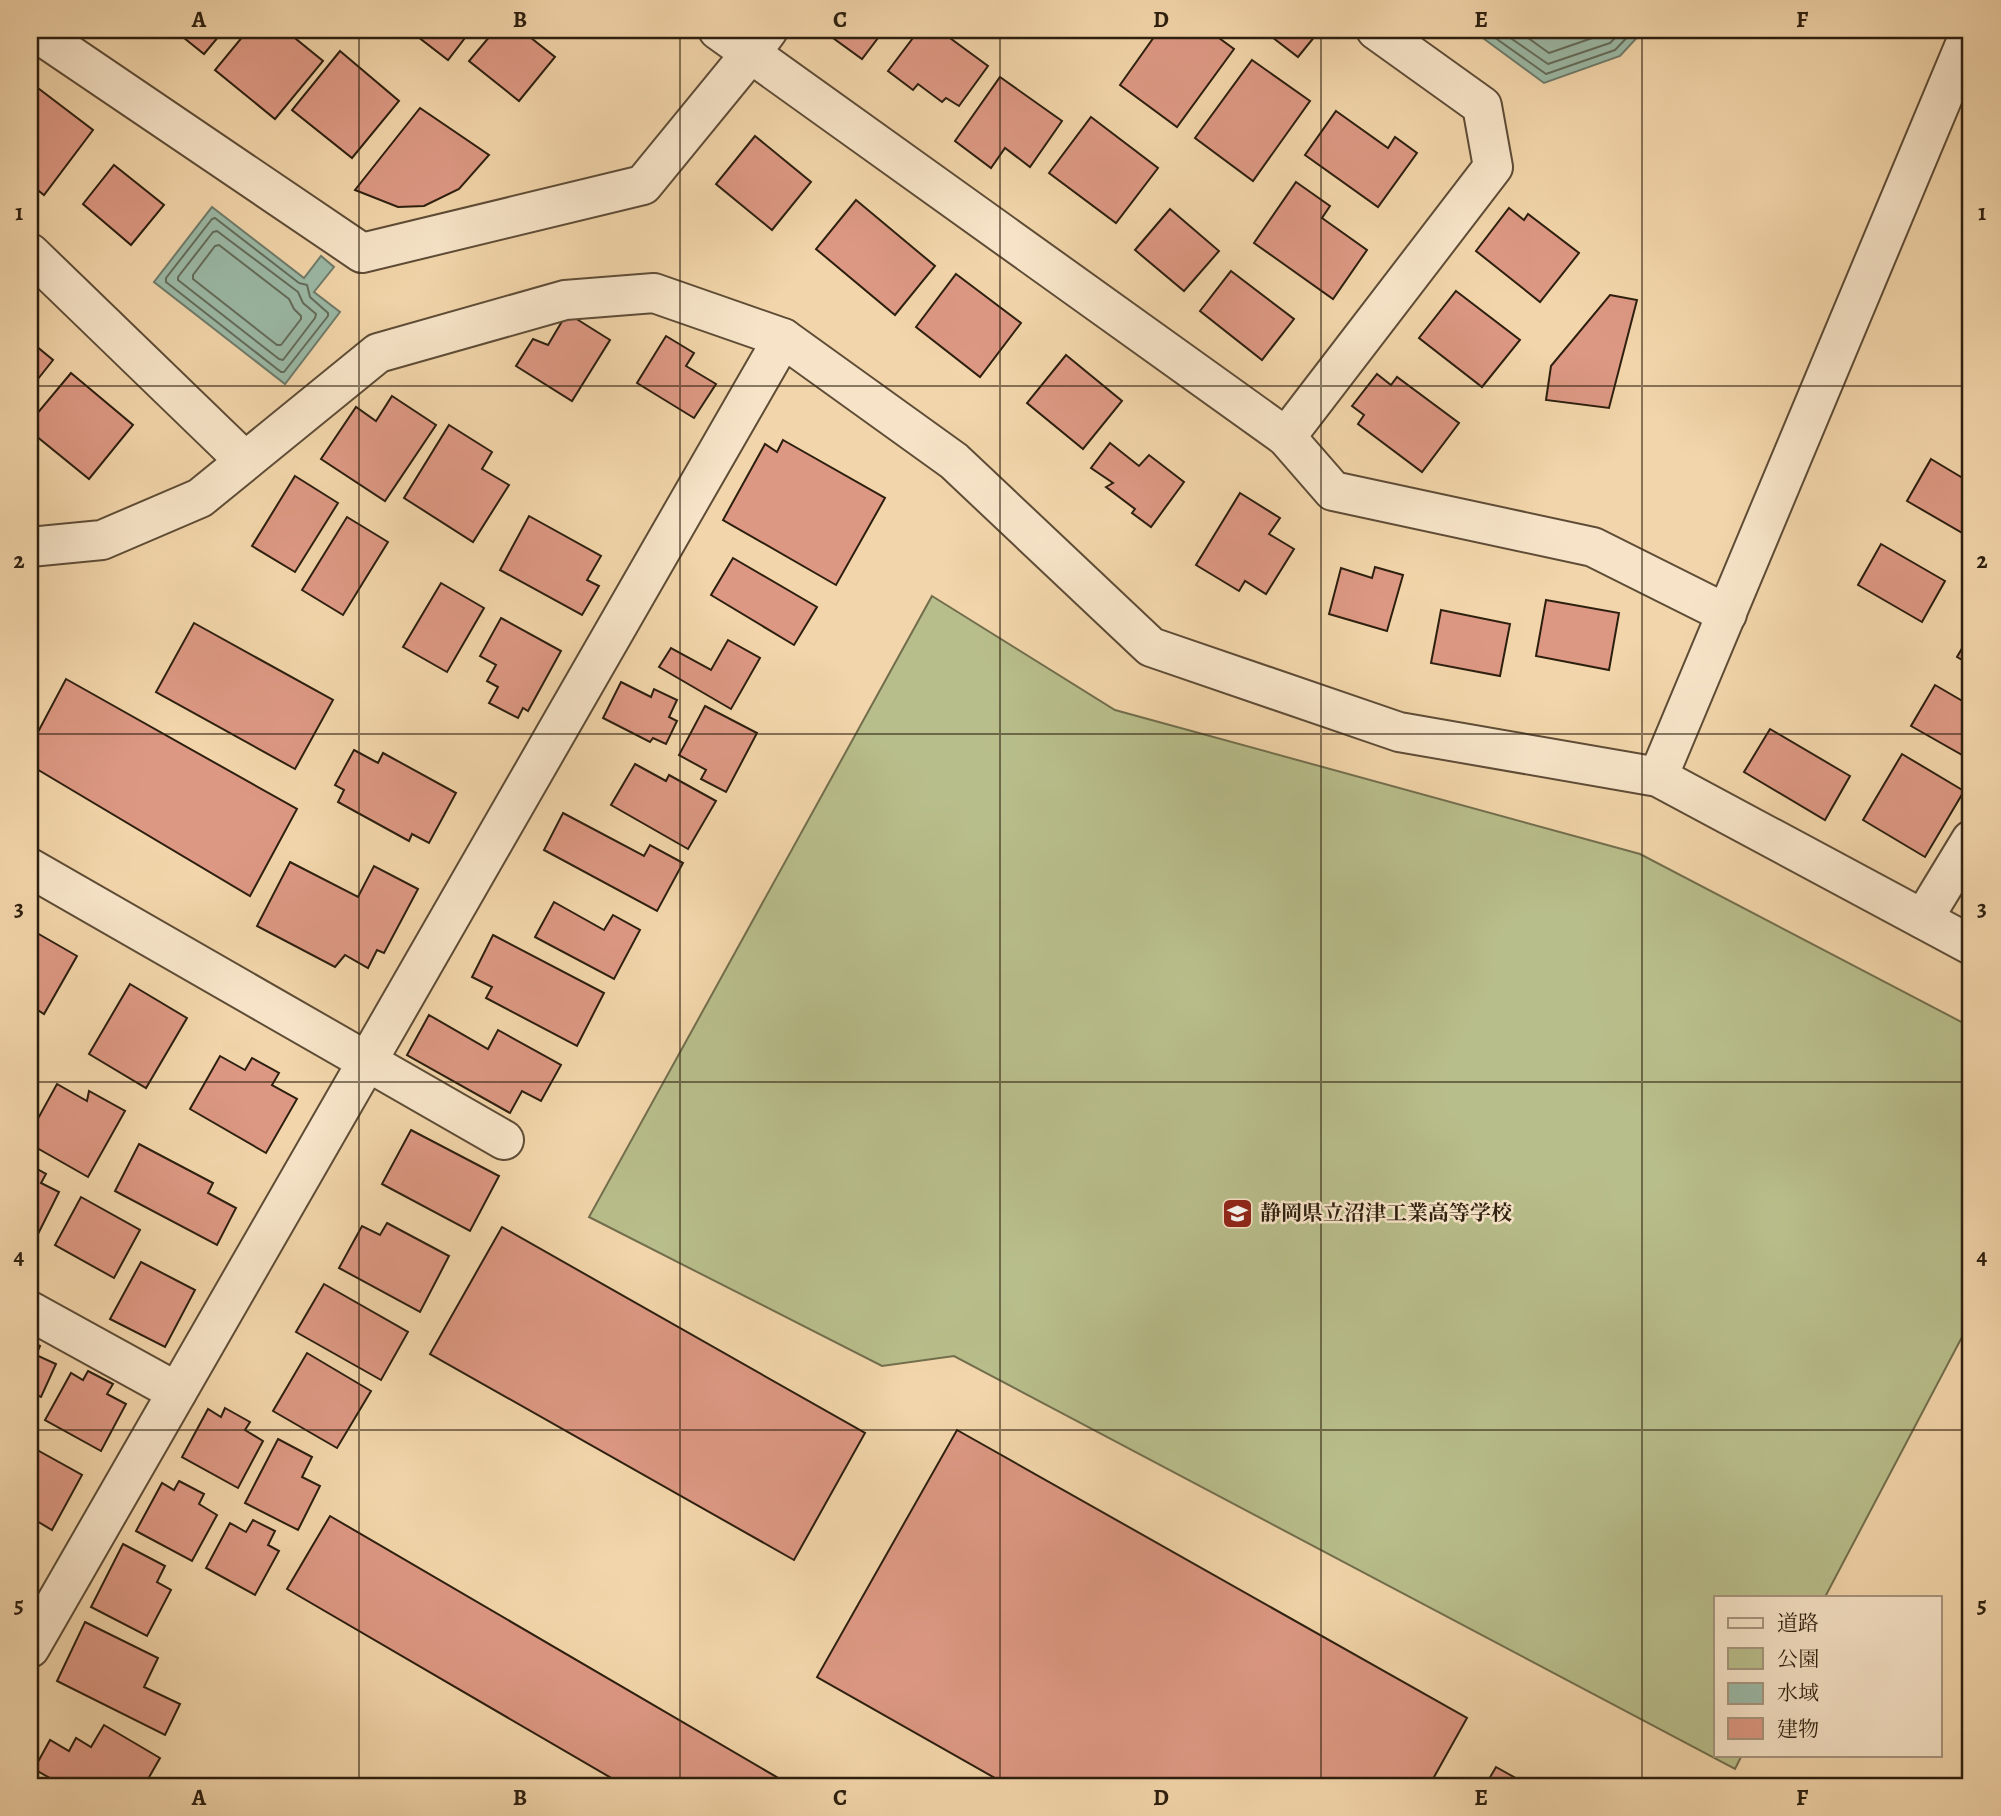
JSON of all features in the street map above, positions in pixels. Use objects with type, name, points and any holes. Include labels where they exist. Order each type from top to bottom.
[{"type":"street","points":[[33,30],[362,253],[643,185],[759,41]]},
{"type":"street","points":[[718,30],[759,41],[1286,437],[1333,491],[1593,547],[1727,614]]},
{"type":"street","points":[[1286,437],[1493,167],[1482,106],[1376,30]]},
{"type":"street","points":[[1658,777],[1971,30]]},
{"type":"street","points":[[30,253],[246,461]]},
{"type":"street","points":[[30,547],[102,540],[200,498],[378,353],[565,300],[654,293],[783,338],[954,461],[1151,647],[1399,732],[1658,777],[1971,944]]},
{"type":"street","points":[[30,1648],[783,338]]},
{"type":"street","points":[[1923,919],[1971,840]]},
{"type":"street","points":[[30,868],[504,1140]]},
{"type":"street","points":[[30,1311],[177,1392]]},
{"type":"green space","points":[[932,596],[1115,710],[1640,854],[1971,1027],[1971,1320],[1826,1596],[1714,1596],[1714,1756],[1742,1756],[1735,1769],[954,1356],[882,1366],[589,1217]]},
{"type":"water","points":[[1472,30],[1644,30],[1620,56],[1544,83]]},
{"type":"water","points":[[212,207],[304,278],[321,256],[334,267],[314,292],[340,312],[285,384],[154,282]]},
{"type":"building","points":[[183,30],[224,30],[204,54],[179,34]]},
{"type":"building","points":[[248,30],[285,30],[323,61],[275,119],[215,70]]},
{"type":"building","points":[[409,30],[471,30],[448,60]]},
{"type":"building","points":[[495,30],[521,30],[555,57],[519,101],[469,61]]},
{"type":"building","points":[[822,30],[884,30],[862,59]]},
{"type":"building","points":[[919,30],[939,30],[988,66],[959,106],[946,98],[942,102],[918,84],[913,90],[888,71]]},
{"type":"building","points":[[1159,30],[1208,30],[1234,49],[1177,127],[1120,85]]},
{"type":"building","points":[[1263,30],[1320,30],[1298,57]]},
{"type":"building","points":[[340,51],[399,101],[352,158],[292,110]]},
{"type":"building","points":[[1252,60],[1310,101],[1253,181],[1195,138]]},
{"type":"building","points":[[1000,77],[1062,121],[1030,167],[1005,148],[991,168],[955,141]]},
{"type":"building","points":[[30,82],[93,130],[44,195],[30,184]]},
{"type":"building","points":[[420,108],[489,155],[459,189],[424,206],[398,207],[355,190]]},
{"type":"building","points":[[1336,111],[1388,148],[1395,137],[1417,153],[1378,207],[1305,155]]},
{"type":"building","points":[[1091,117],[1158,168],[1116,223],[1049,173]]},
{"type":"building","points":[[755,136],[811,182],[772,230],[716,184]]},
{"type":"building","points":[[114,165],[164,205],[131,245],[83,204]]},
{"type":"building","points":[[1296,182],[1330,206],[1322,218],[1367,250],[1333,299],[1254,243]]},
{"type":"building","points":[[856,200],[935,266],[895,315],[816,249]]},
{"type":"building","points":[[1509,208],[1524,220],[1528,214],[1579,253],[1540,302],[1476,251]]},
{"type":"building","points":[[1170,209],[1219,251],[1184,291],[1135,250]]},
{"type":"building","points":[[1231,271],[1294,319],[1262,360],[1200,311]]},
{"type":"building","points":[[956,274],[1021,323],[980,377],[916,327]]},
{"type":"building","points":[[1456,291],[1520,340],[1482,387],[1419,338]]},
{"type":"building","points":[[1610,295],[1637,300],[1609,408],[1546,400],[1551,366]]},
{"type":"building","points":[[567,313],[610,340],[572,401],[516,366],[533,339],[548,345]]},
{"type":"building","points":[[666,336],[694,353],[686,366],[716,384],[694,418],[637,383]]},
{"type":"building","points":[[30,341],[53,360],[30,389]]},
{"type":"building","points":[[1066,355],[1122,401],[1083,449],[1027,403]]},
{"type":"building","points":[[71,373],[133,425],[89,479],[30,431],[30,422]]},
{"type":"building","points":[[1377,374],[1391,385],[1397,377],[1459,423],[1422,472],[1358,424],[1364,415],[1352,406]]},
{"type":"building","points":[[392,396],[436,425],[385,501],[321,459],[356,407],[376,421]]},
{"type":"building","points":[[449,425],[492,452],[482,469],[509,485],[473,542],[404,498]]},
{"type":"building","points":[[783,440],[885,498],[836,585],[723,520],[765,444],[777,452]]},
{"type":"building","points":[[1110,443],[1139,466],[1149,455],[1184,482],[1151,527],[1132,513],[1135,509],[1106,487],[1113,483],[1091,468]]},
{"type":"building","points":[[1931,459],[1971,483],[1971,538],[1907,501]]},
{"type":"building","points":[[295,476],[338,503],[295,572],[252,546]]},
{"type":"building","points":[[1240,493],[1280,518],[1269,534],[1294,549],[1266,594],[1245,581],[1239,591],[1196,565]]},
{"type":"building","points":[[529,516],[601,556],[587,580],[599,586],[582,615],[500,570]]},
{"type":"building","points":[[347,517],[388,542],[343,615],[302,590]]},
{"type":"building","points":[[1881,544],[1945,581],[1922,622],[1858,585]]},
{"type":"building","points":[[733,558],[817,607],[794,645],[711,595]]},
{"type":"building","points":[[1375,567],[1403,575],[1387,631],[1329,614],[1341,568],[1372,578]]},
{"type":"building","points":[[441,583],[484,608],[447,672],[403,647]]},
{"type":"building","points":[[1546,600],[1619,613],[1609,670],[1536,656]]},
{"type":"building","points":[[1441,610],[1510,624],[1500,676],[1431,663]]},
{"type":"building","points":[[501,618],[561,651],[528,711],[523,708],[518,718],[489,703],[498,687],[487,681],[496,665],[480,656]]},
{"type":"building","points":[[194,623],[333,700],[295,769],[156,692]]},
{"type":"building","points":[[1971,633],[1971,665],[1957,657]]},
{"type":"building","points":[[728,640],[760,658],[731,709],[659,667],[671,648],[711,670]]},
{"type":"building","points":[[66,679],[297,809],[250,896],[30,765],[30,747]]},
{"type":"building","points":[[621,682],[651,697],[654,689],[677,700],[669,717],[677,721],[666,744],[653,738],[650,742],[603,718]]},
{"type":"building","points":[[1935,685],[1971,706],[1971,760],[1911,726]]},
{"type":"building","points":[[705,706],[757,733],[726,792],[701,779],[706,770],[679,755]]},
{"type":"building","points":[[1770,729],[1850,776],[1825,820],[1744,772]]},
{"type":"building","points":[[354,750],[378,763],[383,753],[456,793],[429,843],[412,834],[409,841],[338,802],[344,790],[335,785]]},
{"type":"building","points":[[1902,754],[1964,791],[1925,857],[1863,820]]},
{"type":"building","points":[[635,764],[666,781],[669,775],[716,801],[688,849],[611,805]]},
{"type":"building","points":[[563,813],[644,856],[650,845],[683,863],[657,911],[544,850]]},
{"type":"building","points":[[290,862],[358,897],[374,866],[418,889],[384,953],[377,950],[368,968],[345,955],[335,967],[257,926]]},
{"type":"building","points":[[554,902],[604,930],[613,915],[640,930],[614,979],[535,937]]},
{"type":"building","points":[[30,929],[77,956],[44,1014],[30,1005]]},
{"type":"building","points":[[493,935],[604,993],[577,1046],[486,998],[492,987],[472,977]]},
{"type":"building","points":[[130,984],[187,1018],[146,1088],[89,1054]]},
{"type":"building","points":[[429,1015],[488,1049],[498,1030],[561,1065],[541,1101],[522,1091],[510,1113],[407,1055]]},
{"type":"building","points":[[220,1056],[245,1070],[252,1058],[279,1073],[272,1085],[297,1099],[266,1153],[190,1109]]},
{"type":"building","points":[[57,1084],[87,1101],[89,1091],[125,1111],[88,1177],[30,1144],[30,1133]]},
{"type":"building","points":[[411,1130],[499,1176],[470,1231],[382,1184]]},
{"type":"building","points":[[139,1144],[213,1183],[208,1193],[236,1208],[217,1245],[115,1191]]},
{"type":"building","points":[[30,1165],[46,1174],[41,1183],[59,1192],[30,1250]]},
{"type":"building","points":[[81,1197],[140,1230],[114,1278],[55,1245]]},
{"type":"building","points":[[387,1223],[449,1256],[420,1312],[339,1268],[362,1226],[380,1235]]},
{"type":"building","points":[[502,1227],[865,1433],[794,1560],[430,1354]]},
{"type":"building","points":[[141,1262],[195,1290],[165,1347],[110,1319]]},
{"type":"building","points":[[324,1284],[408,1332],[381,1380],[296,1332]]},
{"type":"building","points":[[30,1341],[40,1346],[36,1355],[56,1364],[41,1397],[30,1392]]},
{"type":"building","points":[[307,1353],[371,1391],[337,1448],[273,1411]]},
{"type":"building","points":[[88,1371],[113,1384],[107,1394],[126,1404],[101,1451],[45,1420],[71,1373],[83,1380]]},
{"type":"building","points":[[225,1408],[250,1422],[245,1430],[263,1441],[238,1488],[182,1457],[208,1409],[221,1417]]},
{"type":"building","points":[[957,1430],[1467,1718],[1429,1786],[1009,1786],[817,1677]]},
{"type":"building","points":[[278,1439],[312,1457],[302,1477],[320,1486],[298,1530],[245,1503]]},
{"type":"building","points":[[30,1446],[82,1475],[52,1530],[30,1517]]},
{"type":"building","points":[[179,1481],[204,1494],[199,1504],[217,1515],[192,1561],[136,1531],[162,1483],[174,1490]]},
{"type":"building","points":[[330,1516],[792,1786],[625,1786],[287,1589]]},
{"type":"building","points":[[253,1520],[275,1531],[268,1545],[279,1551],[255,1595],[206,1568],[230,1523],[246,1532]]},
{"type":"building","points":[[123,1544],[165,1566],[157,1582],[171,1590],[147,1636],[91,1607]]},
{"type":"building","points":[[85,1622],[158,1658],[144,1687],[180,1704],[165,1735],[57,1681]]},
{"type":"building","points":[[104,1725],[160,1758],[144,1786],[64,1786],[34,1769],[50,1740],[69,1751],[76,1738],[91,1747]]},
{"type":"building","points":[[1496,1767],[1530,1786],[1485,1786]]},
{"type":"place","name":"静岡県立沼津工業高等学校","points":[[1237,1213]]}]
